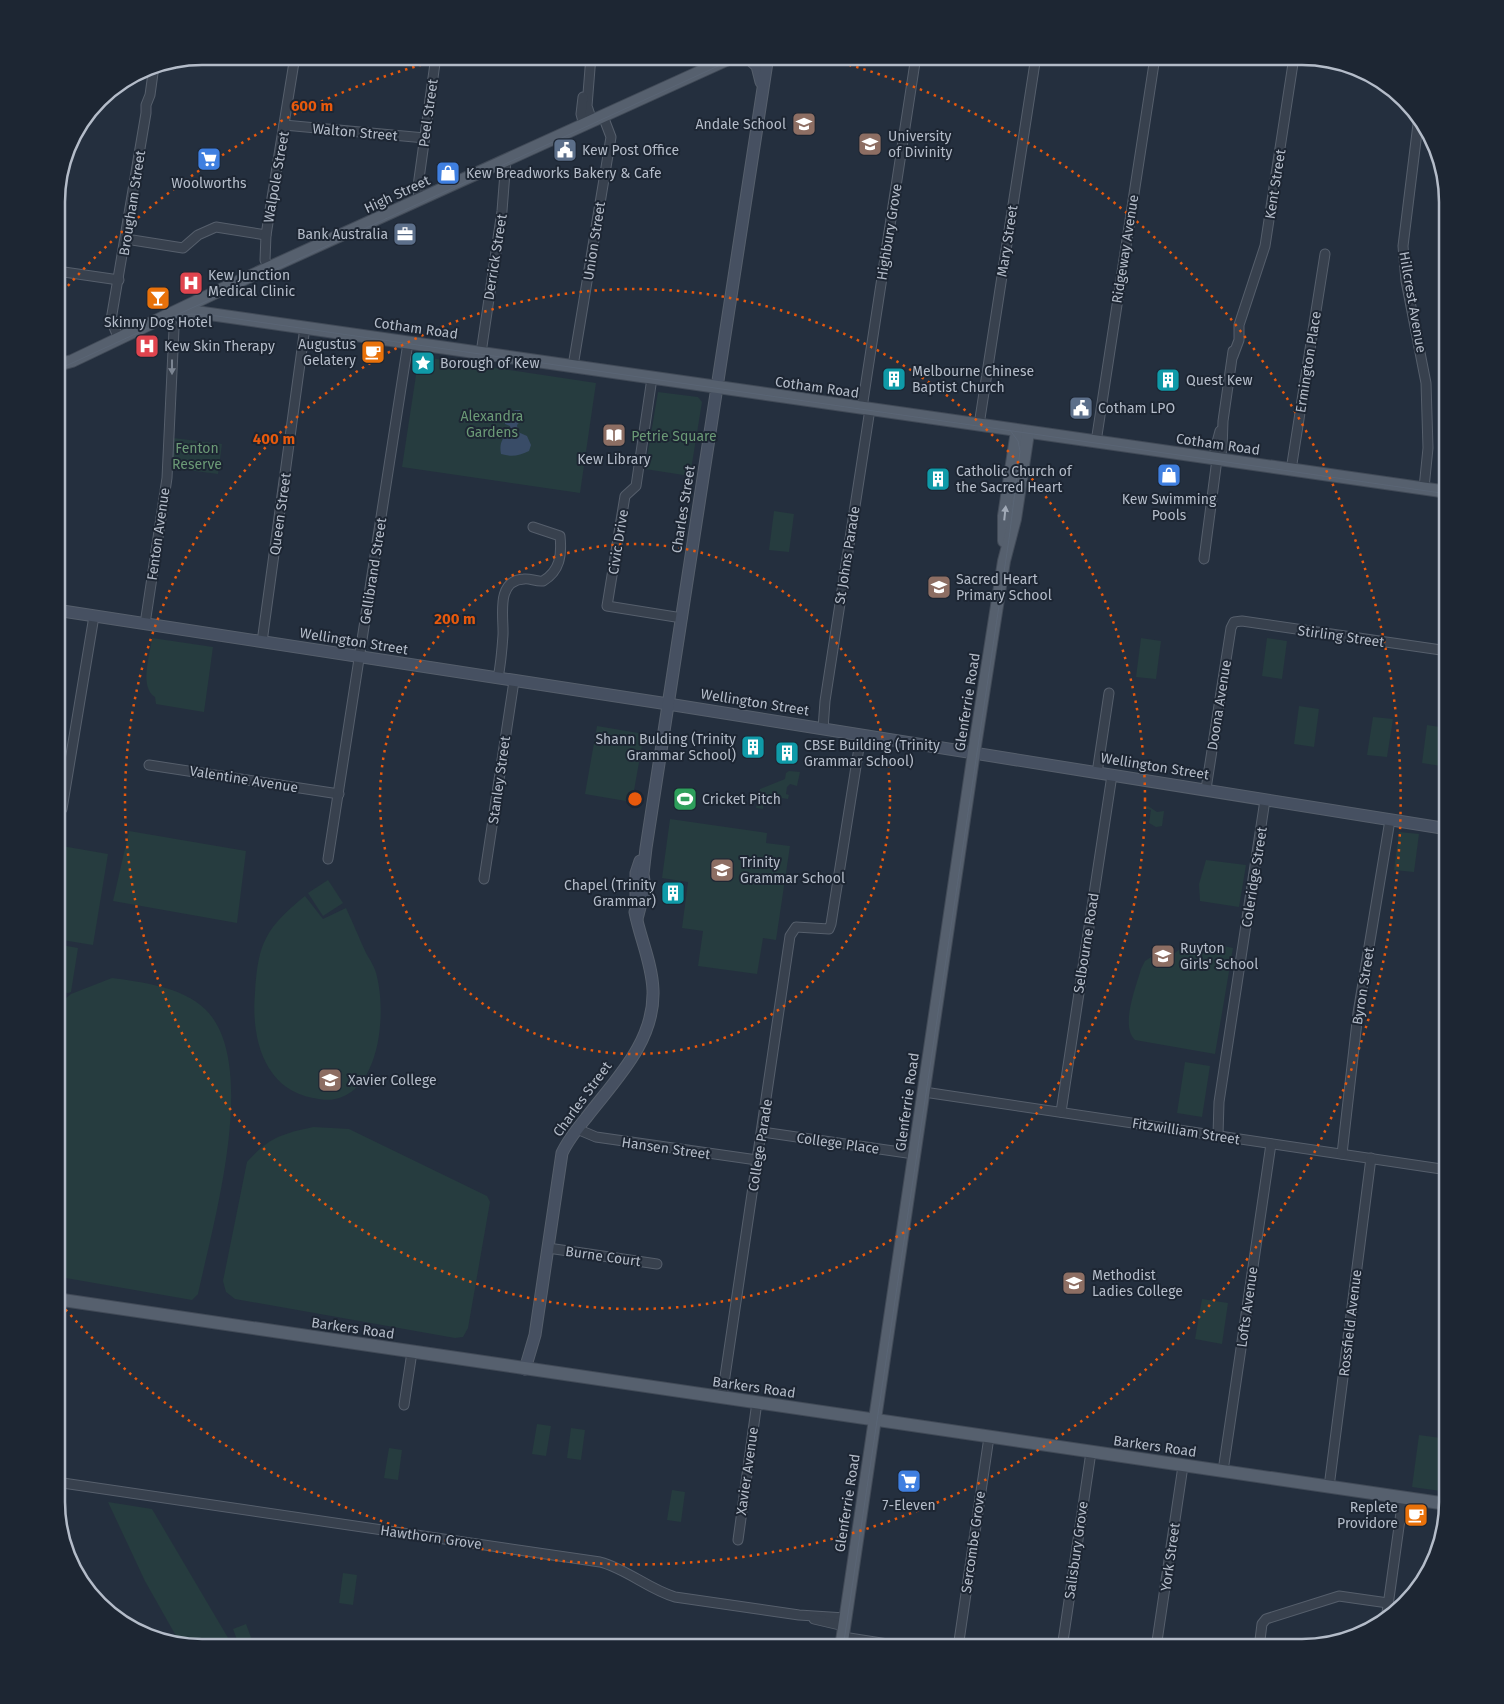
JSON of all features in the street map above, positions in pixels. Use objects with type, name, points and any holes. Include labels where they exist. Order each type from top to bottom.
[{"type":"main road","name":"High Street","points":[[65,363],[715,65]]},
{"type":"main road","name":"Cotham Road","points":[[182,310],[1439,490]]},
{"type":"main road","name":"High Street","points":[[65,367],[72,361]]},
{"type":"main road","name":"Glenferrie Road","points":[[843,1632],[974,752],[1004,561],[1014,519],[1022,432]]},
{"type":"main road","name":"Barkers Road","points":[[65,1300],[1439,1503]]},
{"type":"street","name":"Walpole Street","points":[[269,268],[265,258],[266,235],[294,65]]},
{"type":"street","name":"Peel Street","points":[[418,200],[418,186],[435,65]]},
{"type":"street","name":"Union Street","points":[[573,366],[611,137],[581,108],[590,65]]},
{"type":"street","points":[[756,65],[762,91]]},
{"type":"street","name":"Charles Street","points":[[525,1369],[535,1335],[562,1153],[577,1129],[637,1050],[650,1021],[652,979],[636,919],[644,893],[646,848],[766,65]]},
{"type":"street","name":"Highbury Grove","points":[[866,409],[915,65]]},
{"type":"street","name":"Mary Street","points":[[979,425],[1035,65]]},
{"type":"street","name":"Ridgeway Avenue","points":[[1096,442],[1154,65]]},
{"type":"street","name":"Kent Street","points":[[1204,559],[1217,459],[1222,450],[1223,422],[1233,356],[1239,340],[1238,327],[1265,246],[1293,65]]},
{"type":"street","name":"Brougham Street","points":[[119,339],[111,323],[146,105],[150,95],[153,74]]},
{"type":"street","name":"Walton Street","points":[[284,125],[425,138]]},
{"type":"street","name":"Hillcrest Avenue","points":[[1417,128],[1402,237],[1406,281],[1426,383],[1428,448],[1424,488]]},
{"type":"street","name":"Derrick Street","points":[[481,353],[504,195],[506,160]]},
{"type":"street","points":[[126,239],[183,248],[198,236],[216,227],[266,235]]},
{"type":"street","name":"Ermington Place","points":[[1291,470],[1325,254]]},
{"type":"street","points":[[65,272],[119,280]]},
{"type":"street","name":"Fenton Avenue","points":[[145,624],[166,478],[174,329],[168,316]]},
{"type":"street","name":"Queen Street","points":[[262,642],[306,327]]},
{"type":"street","name":"Gellibrand Street","points":[[328,859],[408,343]]},
{"type":"street","name":"Civic Drive","points":[[652,378],[636,486],[625,496],[607,606],[682,618]]},
{"type":"street","name":"St Johns Parade","points":[[820,728],[866,409]]},
{"type":"street","points":[[498,678],[502,657],[503,628],[500,610],[503,596],[514,582],[524,578],[543,581],[552,576],[558,567],[562,551],[560,536],[533,527]]},
{"type":"street","name":"Wellington Street","points":[[65,611],[974,752],[1439,828]]},
{"type":"street","points":[[65,791],[94,616]]},
{"type":"street","name":"Stirling Street","points":[[1234,622],[1238,621],[1439,650]]},
{"type":"street","name":"Doona Avenue","points":[[1206,789],[1231,628],[1234,622]]},
{"type":"street","name":"Stanley Street","points":[[484,879],[514,681]]},
{"type":"street","points":[[1097,773],[1109,693]]},
{"type":"street","name":"College Parade","points":[[722,1397],[791,933],[794,929],[800,927],[828,929],[834,908],[861,735]]},
{"type":"street","name":"Valentine Avenue","points":[[149,765],[339,794]]},
{"type":"street","name":"Selbourne Road","points":[[1061,1112],[1112,775]]},
{"type":"street","name":"Coleridge Street","points":[[1214,1135],[1265,800]]},
{"type":"street","name":"Byron Street","points":[[1342,1154],[1358,1013],[1390,820]]},
{"type":"street","name":"Fitzwilliam Street","points":[[924,1092],[1439,1168]]},
{"type":"street","name":"Hansen Street","points":[[577,1129],[596,1137],[757,1160]]},
{"type":"street","name":"College Place","points":[[762,1132],[914,1154]]},
{"type":"street","name":"Lofts Avenue","points":[[1223,1471],[1271,1144]]},
{"type":"street","name":"Rossfield Avenue","points":[[1329,1487],[1371,1158]]},
{"type":"street","name":"Burne Court","points":[[548,1248],[657,1264]]},
{"type":"street","name":"Charles Street","points":[[535,1335],[536,1356],[544,1372]]},
{"type":"street","points":[[404,1405],[412,1352]]},
{"type":"street","name":"Xavier Avenue","points":[[738,1540],[757,1402]]},
{"type":"street","name":"Sercombe Grove","points":[[959,1639],[989,1437]]},
{"type":"street","name":"Salisbury Grove","points":[[1063,1639],[1091,1452]]},
{"type":"street","name":"York Street","points":[[1157,1639],[1183,1466]]},
{"type":"street","name":"Hawthorn Grove","points":[[65,1483],[600,1562],[618,1568],[652,1589],[675,1597],[799,1615],[843,1632],[874,1639]]},
{"type":"street","points":[[1387,1609],[1403,1498]]},
{"type":"street","points":[[1260,1639],[1262,1624],[1266,1619],[1338,1596],[1388,1603]]},
{"type":"green space","name":"Alexandra Gardens","points":[[424,357],[596,383],[580,493],[402,467],[418,362]]},
{"type":"green space","name":"Petrie Square","points":[[658,392],[698,397],[702,402],[690,476],[645,469]]},
{"type":"green space","name":"Fenton Reserve","points":[[173,438],[222,444],[218,474],[172,468]]},
{"type":"green space","points":[[774,511],[794,514],[789,552],[769,550]]},
{"type":"green space","points":[[152,638],[213,647],[204,712],[156,704],[155,697],[150,692],[146,678]]},
{"type":"green space","points":[[1141,638],[1161,641],[1156,679],[1136,677]]},
{"type":"green space","points":[[1267,638],[1287,641],[1282,679],[1262,676]]},
{"type":"green space","points":[[1299,706],[1319,709],[1314,747],[1294,744]]},
{"type":"green space","points":[[1373,717],[1393,719],[1387,757],[1367,755]]},
{"type":"green space","points":[[1427,725],[1439,727],[1439,766],[1422,763]]},
{"type":"green space","points":[[597,726],[644,734],[632,802],[585,794]]},
{"type":"green space","points":[[789,771],[800,772],[797,786],[790,784],[787,787],[786,794],[789,795],[788,799],[782,798],[781,801],[764,799],[763,809],[756,808],[760,789],[785,779],[786,773]]},
{"type":"green space","points":[[1148,806],[1157,812],[1164,811],[1162,826],[1156,827],[1149,823],[1151,810],[1144,808]]},
{"type":"green space","points":[[670,819],[767,833],[766,843],[790,846],[776,940],[763,938],[757,974],[698,966],[703,931],[682,928],[688,882],[662,878]]},
{"type":"green space","points":[[129,831],[246,851],[237,923],[113,901]]},
{"type":"green space","points":[[1399,832],[1419,834],[1414,872],[1394,870]]},
{"type":"green space","points":[[65,847],[108,854],[93,945],[65,940]]},
{"type":"green space","points":[[1206,860],[1246,865],[1239,907],[1200,901],[1199,884]]},
{"type":"green space","points":[[328,880],[343,903],[323,916],[308,893]]},
{"type":"green space","points":[[305,896],[323,919],[346,908],[373,965],[380,992],[380,1029],[377,1048],[371,1066],[362,1081],[350,1093],[332,1100],[313,1098],[296,1093],[282,1084],[264,1058],[258,1043],[255,1026],[256,976],[266,937],[281,917]]},
{"type":"green space","points":[[1210,943],[1233,948],[1215,1054],[1135,1040],[1129,1026],[1130,1006],[1145,961],[1156,954],[1171,956],[1180,949],[1197,950],[1205,944],[1209,946]]},
{"type":"green space","points":[[65,946],[78,948],[71,992],[65,992]]},
{"type":"green space","points":[[112,978],[161,987],[185,995],[205,1009],[221,1034],[230,1067],[231,1105],[228,1147],[213,1229],[198,1294],[192,1300],[65,1278],[65,999],[71,994]]},
{"type":"green space","points":[[1185,1062],[1210,1066],[1202,1117],[1177,1113]]},
{"type":"green space","points":[[313,1127],[349,1129],[487,1196],[490,1202],[468,1328],[463,1337],[455,1338],[235,1299],[226,1292],[223,1281],[247,1162],[269,1142],[284,1135]]},
{"type":"green space","points":[[1202,1299],[1228,1303],[1222,1344],[1195,1339]]},
{"type":"green space","points":[[537,1424],[551,1426],[546,1456],[532,1454]]},
{"type":"green space","points":[[571,1428],[585,1430],[581,1460],[567,1458]]},
{"type":"green space","points":[[1419,1435],[1439,1438],[1439,1491],[1412,1487]]},
{"type":"green space","points":[[389,1448],[402,1450],[398,1480],[384,1478]]},
{"type":"green space","points":[[672,1490],[685,1492],[681,1522],[667,1520]]},
{"type":"green space","points":[[108,1502],[152,1509],[229,1639],[176,1636],[145,1581]]},
{"type":"green space","points":[[343,1573],[357,1575],[353,1605],[339,1603]]},
{"type":"green space","points":[[246,1624],[252,1639],[237,1639],[233,1629]]},
{"type":"water","points":[[520,410],[524,417],[517,425],[518,432],[527,436],[531,445],[529,451],[515,456],[508,456],[501,454],[500,447],[505,436],[511,432],[510,426],[505,424],[504,413]]},
{"type":"tram line","points":[[65,366],[720,65]]},
{"type":"tram line","points":[[164,320],[191,314],[217,316],[1439,493]]},
{"type":"tram line","points":[[844,1639],[1009,539],[1020,451],[1018,441],[1010,430]]},
{"type":"place","name":"Andale School","points":[[804,124]]},
{"type":"place","name":"University of Divinity","points":[[870,144]]},
{"type":"place","name":"Kew Post Office","points":[[565,150]]},
{"type":"place","name":"Woolworths","points":[[209,159]]},
{"type":"place","name":"Kew Breadworks Bakery & Cafe","points":[[448,173]]},
{"type":"place","name":"Bank Australia","points":[[405,234]]},
{"type":"place","name":"Kew Junction Medical Clinic","points":[[191,283]]},
{"type":"place","name":"Skinny Dog Hotel","points":[[158,298]]},
{"type":"place","name":"Kew Skin Therapy","points":[[147,346]]},
{"type":"place","name":"Augustus Gelatery","points":[[373,352]]},
{"type":"place","name":"Borough of Kew","points":[[423,363]]},
{"type":"place","name":"Melbourne Chinese Baptist Church","points":[[894,379]]},
{"type":"place","name":"Quest Kew","points":[[1168,380]]},
{"type":"place","name":"Cotham LPO","points":[[1081,408]]},
{"type":"place","name":"Kew Library","points":[[614,435]]},
{"type":"place","name":"Kew Swimming Pools","points":[[1169,475]]},
{"type":"place","name":"Catholic Church of the Sacred Heart","points":[[938,479]]},
{"type":"place","name":"Sacred Heart Primary School","points":[[939,587]]},
{"type":"place","name":"Shann Bulding (Trinity Grammar School)","points":[[753,747]]},
{"type":"place","name":"CBSE Building (Trinity Grammar School)","points":[[787,753]]},
{"type":"place","name":"Cricket Pitch","points":[[685,799]]},
{"type":"place","name":"Trinity Grammar School","points":[[722,870]]},
{"type":"place","name":"Chapel (Trinity Grammar)","points":[[673,893]]},
{"type":"place","name":"Ruyton Girls' School","points":[[1163,956]]},
{"type":"place","name":"Xavier College","points":[[330,1080]]},
{"type":"place","name":"Methodist Ladies College","points":[[1074,1283]]},
{"type":"place","name":"7-Eleven","points":[[909,1481]]},
{"type":"place","name":"Replete Providore","points":[[1416,1515]]}]
